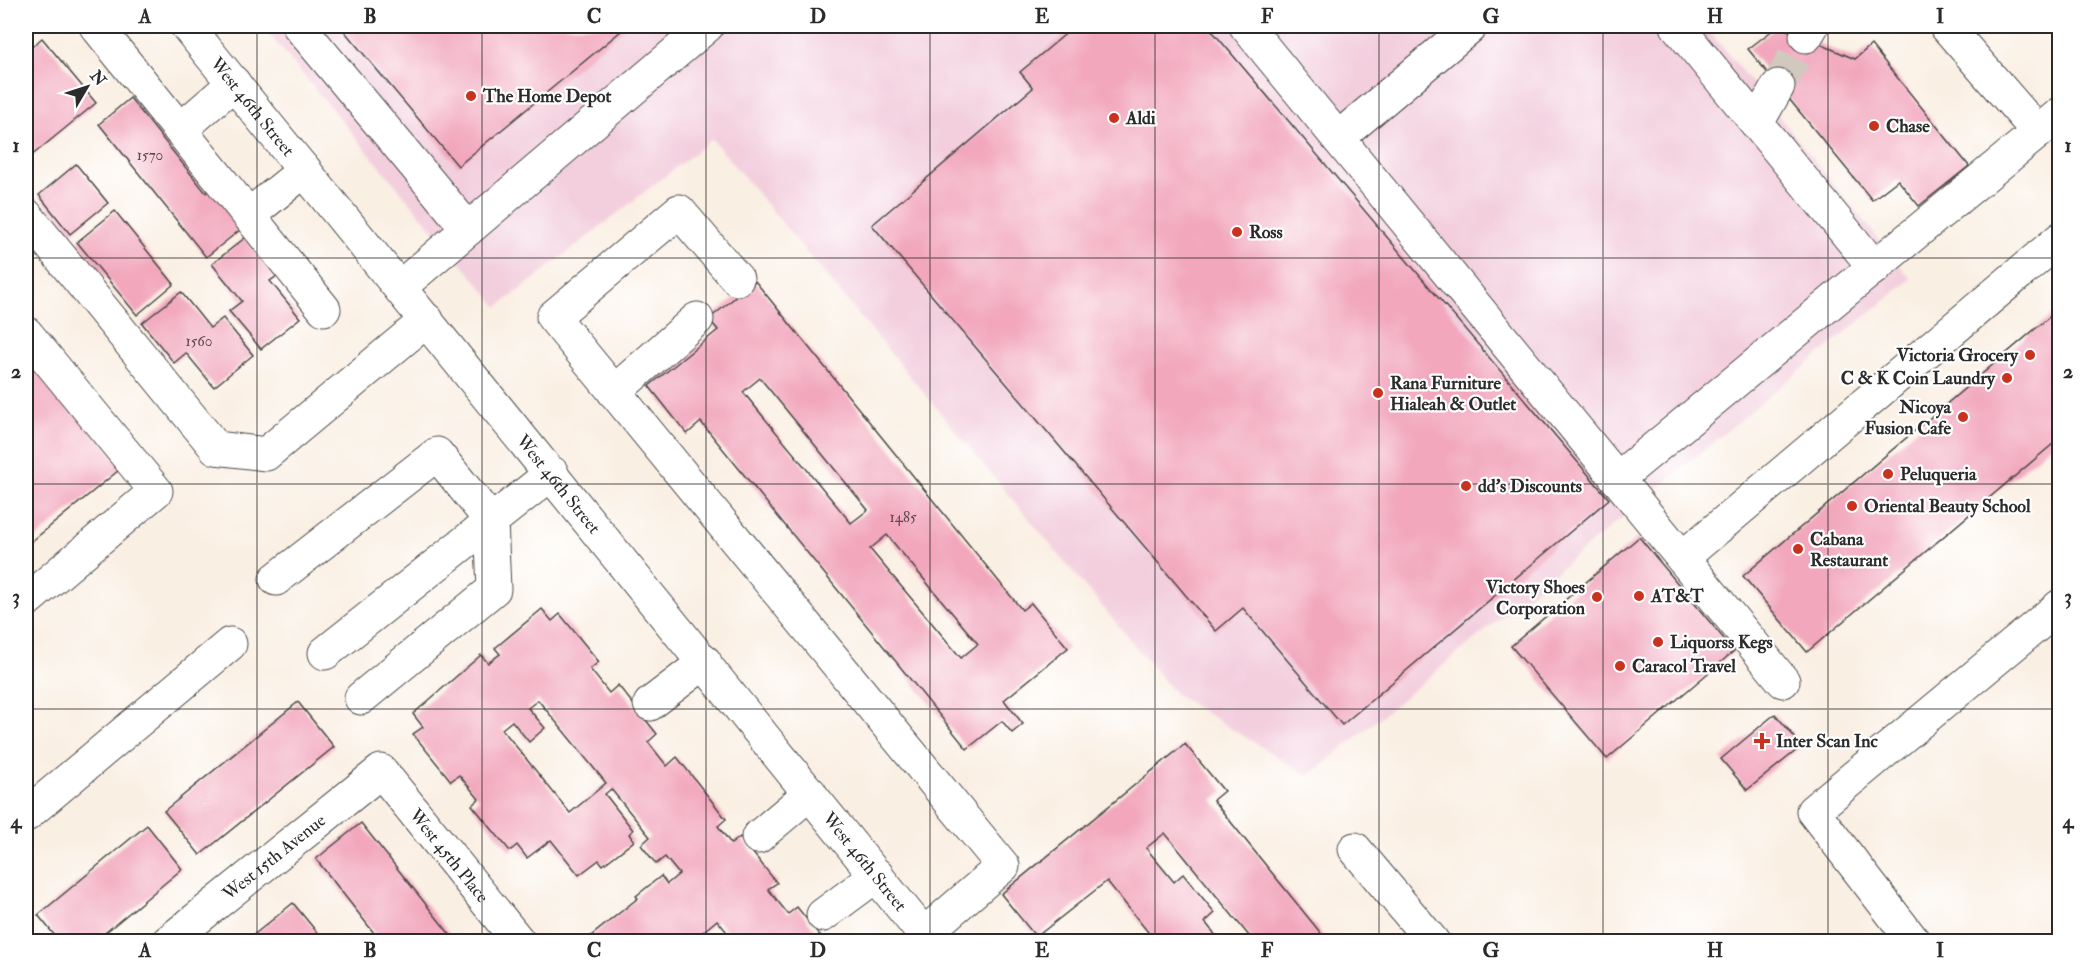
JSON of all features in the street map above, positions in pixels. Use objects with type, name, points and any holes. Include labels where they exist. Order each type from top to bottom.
[{"type":"street","points":[[96,26],[324,309]]},
{"type":"street","name":"West 46th Street","points":[[187,26],[428,320],[927,938]]},
{"type":"street","points":[[299,26],[468,229]]},
{"type":"street","points":[[400,287],[707,26]]},
{"type":"street","points":[[1246,26],[1783,681]]},
{"type":"street","points":[[1338,138],[1471,26]]},
{"type":"street","points":[[1677,26],[1875,268]]},
{"type":"street","points":[[1617,479],[2049,123],[1946,26]]},
{"type":"street","points":[[180,130],[234,83]]},
{"type":"street","points":[[1756,123],[1778,86]]},
{"type":"street","points":[[249,215],[305,170]]},
{"type":"street","points":[[737,279],[679,211],[553,317],[1003,866],[927,938]]},
{"type":"street","points":[[26,215],[216,448],[266,454],[428,320]]},
{"type":"street","points":[[1682,558],[2060,239]]},
{"type":"street","points":[[614,392],[697,319]]},
{"type":"street","points":[[26,333],[156,491],[26,601]]},
{"type":"street","points":[[276,579],[437,454],[491,521],[494,590],[361,699]]},
{"type":"street","points":[[325,653],[552,473]]},
{"type":"street","points":[[1914,942],[1813,811],[2060,606]]},
{"type":"street","points":[[26,815],[230,644]]},
{"type":"street","points":[[650,704],[705,662]]},
{"type":"street","name":"West 15th Avenue","points":[[168,942],[381,771]]},
{"type":"street","name":"West 45th Place","points":[[381,771],[519,942]]},
{"type":"street","points":[[758,837],[810,793]]},
{"type":"street","points":[[1355,849],[1433,942]]},
{"type":"street","points":[[823,915],[877,875]]},
{"type":"shaded area","points":[[262,26],[1705,26],[1911,279],[1309,776],[1175,694],[712,139],[498,307]]},
{"type":"building","name":"The Home Depot","points":[[340,26],[627,26],[458,166]]},
{"type":"building","points":[[1075,26],[1208,26],[1609,499],[1342,725],[1243,608],[1216,631],[872,225],[1033,88],[1020,72]]},
{"type":"building","name":"Chase","points":[[1778,26],[1855,59],[1871,45],[1969,166],[1919,206],[1898,180],[1872,200],[1748,49]]},
{"type":"building","points":[[42,38],[96,103],[30,157],[26,151],[26,52]]},
{"type":"building","points":[[130,98],[206,193],[213,186],[245,226],[206,257],[99,124]]},
{"type":"building","points":[[76,164],[108,203],[70,234],[39,195]]},
{"type":"building","points":[[115,211],[174,284],[137,315],[77,242]]},
{"type":"building","points":[[251,233],[283,272],[270,281],[300,318],[261,349],[229,311],[242,301],[212,264]]},
{"type":"building","points":[[755,281],[1022,610],[1031,603],[1068,648],[1004,700],[1023,724],[1012,733],[1002,721],[967,749],[701,422],[687,434],[649,386],[718,330],[709,319]],"holes":[[[760,378],[868,510],[851,523],[743,392]],[[887,535],[978,644],[961,658],[870,549]]]},
{"type":"building","points":[[181,292],[210,328],[223,318],[253,355],[214,387],[186,353],[174,363],[142,323]]},
{"type":"building","points":[[2060,308],[2060,438],[1807,652],[1743,576]]},
{"type":"building","points":[[26,345],[124,466],[26,546]]},
{"type":"building","points":[[1639,537],[1734,651],[1607,759],[1511,646]]},
{"type":"building","points":[[542,609],[552,621],[560,614],[599,662],[590,669],[609,693],[618,685],[657,734],[648,742],[667,766],[677,757],[726,819],[718,826],[731,844],[740,837],[777,883],[768,889],[788,914],[797,907],[825,942],[735,942],[717,920],[691,942],[595,942],[591,936],[638,898],[636,896],[661,876],[667,884],[679,874],[665,857],[656,864],[641,845],[650,837],[611,789],[605,794],[633,830],[629,834],[634,841],[603,865],[599,860],[579,875],[551,840],[527,858],[517,845],[510,851],[472,805],[479,799],[459,775],[451,781],[413,734],[423,727],[413,714],[481,655],[488,663],[500,654],[495,648]],"holes":[[[538,700],[606,783],[570,813],[502,729],[512,721],[529,742],[545,728],[528,708]]]},
{"type":"building","points":[[298,702],[334,747],[200,855],[164,811]]},
{"type":"building","points":[[1775,714],[1802,746],[1747,790],[1721,759]]},
{"type":"building","points":[[1185,744],[1224,791],[1213,800],[1328,942],[1254,942],[1165,833],[1146,848],[1174,882],[1183,874],[1215,913],[1205,922],[1221,942],[1156,942],[1107,881],[1036,937],[1001,894]]},
{"type":"building","points":[[361,823],[456,942],[381,942],[316,859]]},
{"type":"building","points":[[147,825],[182,869],[94,942],[60,942],[38,915]]},
{"type":"building","points":[[293,903],[325,942],[245,942]]},
{"type":"tunnel","points":[[1778,86],[1806,36]]},
{"type":"place","name":"The Home Depot","points":[[471,96]]},
{"type":"place","name":"Aldi","points":[[1114,118]]},
{"type":"place","name":"Chase","points":[[1874,126]]},
{"type":"place","name":"Ross","points":[[1237,232]]},
{"type":"place","name":"Victoria Grocery","points":[[2030,355]]},
{"type":"place","name":"C & K Coin Laundry","points":[[2007,378]]},
{"type":"place","name":"Rana Furniture Hialeah & Outlet","points":[[1378,393]]},
{"type":"place","name":"Nicoya Fusion Cafe","points":[[1963,417]]},
{"type":"place","name":"Peluqueria","points":[[1888,474]]},
{"type":"place","name":"dd's Discounts","points":[[1466,486]]},
{"type":"place","name":"Oriental Beauty School","points":[[1852,506]]},
{"type":"place","name":"Cabana Restaurant","points":[[1798,549]]},
{"type":"place","name":"AT&T","points":[[1639,596]]},
{"type":"place","name":"Victory Shoes Corporation","points":[[1597,597]]},
{"type":"place","name":"Liquorss Kegs","points":[[1658,642]]},
{"type":"place","name":"Caracol Travel","points":[[1620,666]]},
{"type":"place","name":"Inter Scan Inc","points":[[1762,741]]}]
